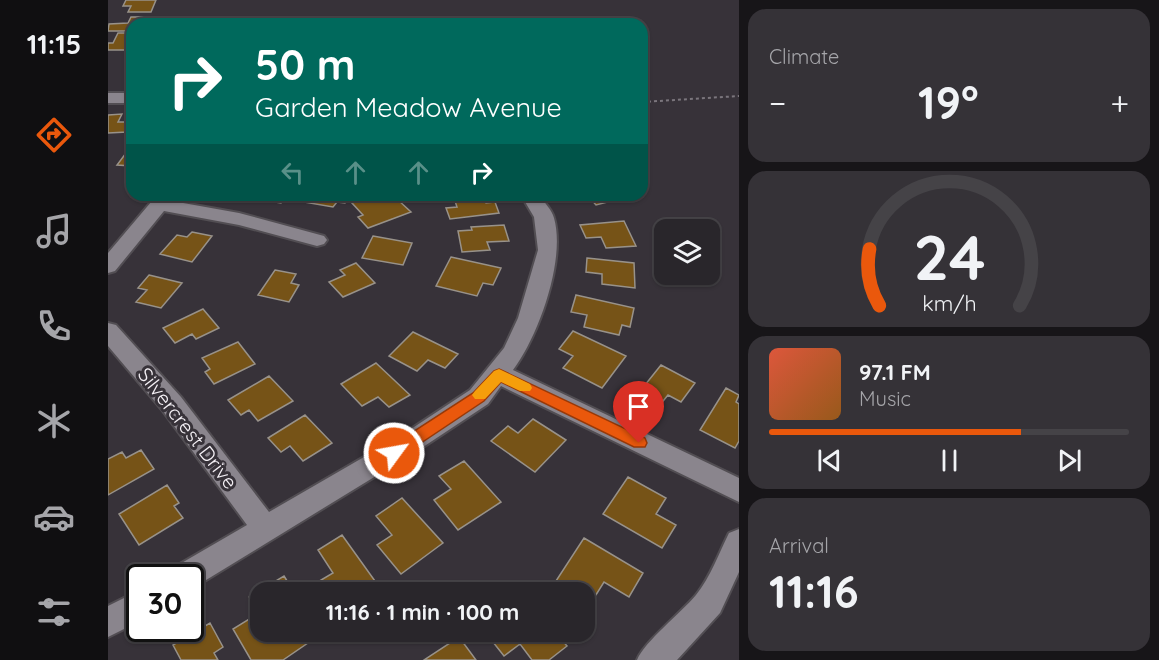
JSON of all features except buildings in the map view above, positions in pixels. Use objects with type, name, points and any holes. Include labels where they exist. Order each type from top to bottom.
[{"type":"street","points":[[108,98],[126,98]]},
{"type":"street","points":[[108,266],[162,201]]},
{"type":"street","points":[[166,201],[264,224],[317,240]]},
{"type":"street","points":[[204,565],[411,442],[478,397],[499,374],[514,351],[529,318],[548,250],[544,217],[534,201]]},
{"type":"street","name":"Silvercrest Drive","points":[[108,330],[172,404],[265,528]]},
{"type":"street","points":[[499,374],[739,491]]},
{"type":"street","points":[[654,660],[674,642],[709,603],[739,542]]},
{"type":"street","points":[[108,622],[126,612]]},
{"type":"path","points":[[648,102],[739,96]]},
{"type":"slow traffic","points":[[480,395],[499,374],[525,388]]},
{"type":"route","points":[[394,453],[478,397],[499,374],[639,443]]}]
